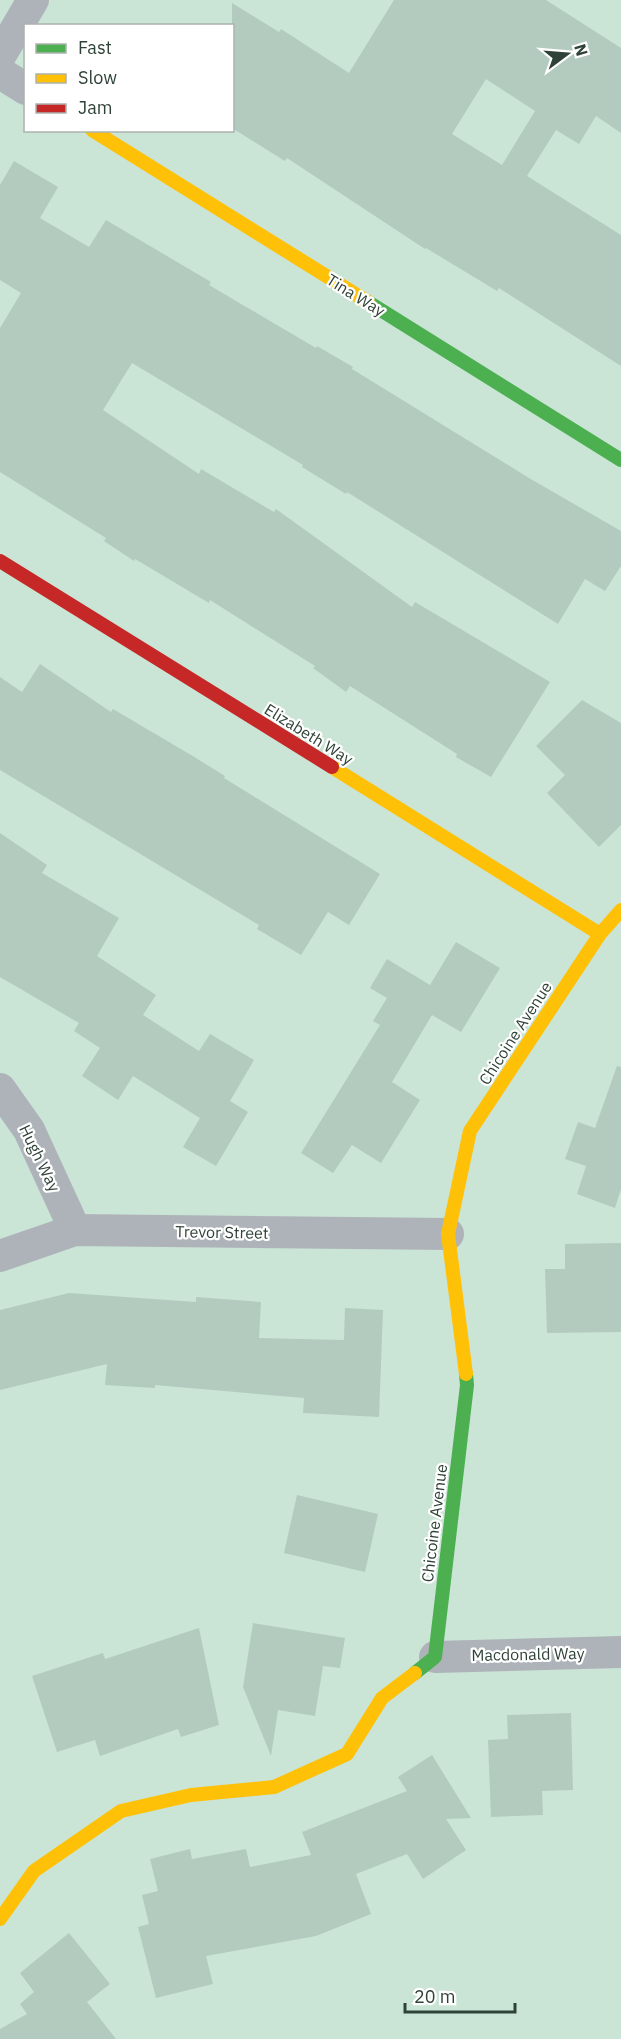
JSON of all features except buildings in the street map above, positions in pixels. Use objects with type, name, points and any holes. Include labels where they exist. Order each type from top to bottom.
[{"type":"street","points":[[0,56],[33,0]]},
{"type":"street","points":[[0,73],[24,88]]},
{"type":"street","name":"Tina Way","points":[[95,132],[621,460]]},
{"type":"street","name":"Elizabeth Way","points":[[0,561],[600,934]]},
{"type":"street","name":"Chicoine Avenue","points":[[435,1657],[467,1384],[448,1234],[470,1131],[600,934],[621,910]]},
{"type":"street","name":"Hugh Way","points":[[0,1089],[29,1130],[75,1230]]},
{"type":"street","name":"Trevor Street","points":[[0,1256],[75,1230],[448,1234]]},
{"type":"street","name":"Macdonald Way","points":[[435,1657],[621,1652]]},
{"type":"street","points":[[0,1919],[34,1870],[121,1811],[191,1795],[274,1787],[347,1754],[382,1698],[435,1657]]},
{"type":"traffic: fast","points":[[368,302],[621,460]]},
{"type":"traffic: fast","points":[[415,1673],[435,1657],[467,1385],[466,1374]]},
{"type":"traffic: slow","points":[[95,132],[368,302]]},
{"type":"traffic: slow","points":[[332,767],[600,934]]},
{"type":"traffic: slow","points":[[466,1374],[448,1234],[470,1131],[600,934],[621,910]]},
{"type":"traffic: slow","points":[[0,1919],[34,1871],[121,1811],[191,1795],[274,1787],[347,1754],[382,1698],[415,1673]]},
{"type":"traffic: jam","points":[[0,561],[332,767]]}]
